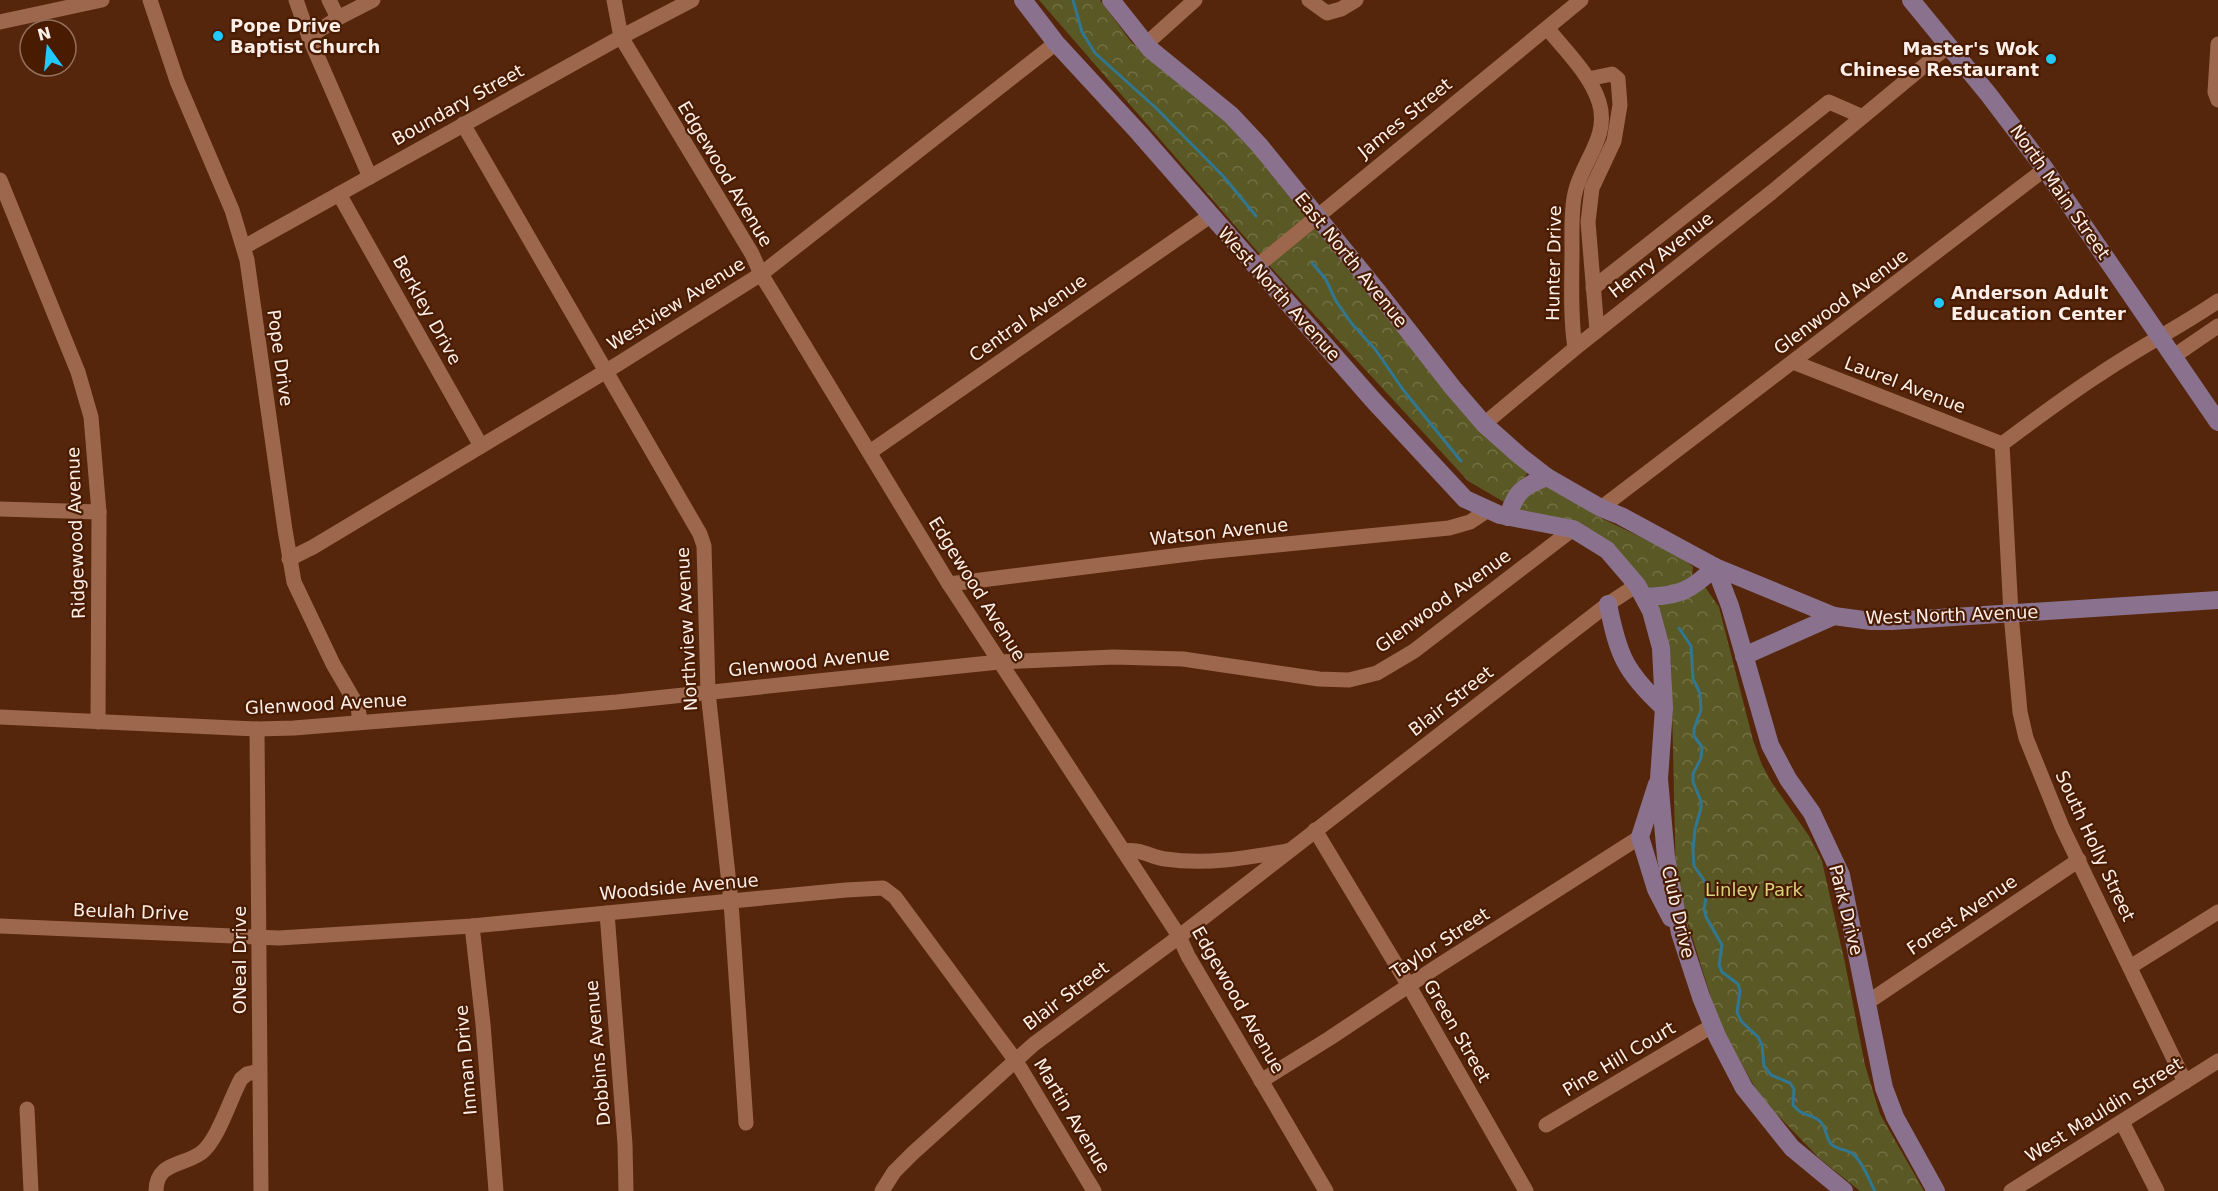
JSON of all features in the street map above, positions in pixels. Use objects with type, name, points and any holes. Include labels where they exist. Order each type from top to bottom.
[{"type":"main road","name":"West North Avenue","points":[[1023,0],[1056,43],[1139,133],[1209,216],[1465,499],[1508,517],[1573,529]]},
{"type":"main road","name":"East North Avenue","points":[[1111,0],[1146,44],[1231,116],[1260,147],[1453,388],[1485,424],[1547,477],[1601,508]]},
{"type":"main road","name":"North Main Street","points":[[1911,0],[1989,95],[2045,169],[2218,422]]},
{"type":"main road","points":[[1508,517],[1519,491],[1530,483],[1547,477]]},
{"type":"main road","name":"West North Avenue","points":[[1601,508],[1621,516],[1715,567],[1834,616],[1871,621],[1892,621],[2218,600]]},
{"type":"main road","name":"Club Drive","points":[[1573,529],[1607,550],[1641,591],[1651,611],[1661,648],[1664,708],[1659,779],[1666,857],[1680,933],[1712,1026],[1739,1080],[1771,1123],[1792,1148],[1844,1191]]},
{"type":"main road","points":[[1641,591],[1664,597],[1682,592],[1698,584],[1715,567]]},
{"type":"main road","name":"Park Drive","points":[[1715,567],[1730,606],[1770,745],[1788,779],[1812,813],[1841,875],[1884,1088],[1895,1117],[1936,1191]]},
{"type":"main road","points":[[1608,604],[1615,636],[1626,665],[1642,688],[1664,708]]},
{"type":"main road","points":[[1744,656],[1834,616]]},
{"type":"main road","points":[[1659,779],[1640,837],[1656,889],[1680,933]]},
{"type":"street","points":[[0,22],[102,0]]},
{"type":"street","name":"Pope Drive","points":[[150,0],[177,81],[232,210],[244,247],[294,582],[333,664],[358,707],[360,722]]},
{"type":"street","points":[[329,0],[338,18]]},
{"type":"street","points":[[309,37],[338,18],[373,0]]},
{"type":"street","name":"Edgewood Avenue","points":[[614,0],[621,37],[752,254],[761,274],[949,584],[1179,936],[1188,956],[1326,1191]]},
{"type":"street","name":"Boundary Street","points":[[244,247],[463,124],[692,0]]},
{"type":"street","points":[[1146,44],[1196,0]]},
{"type":"street","points":[[1309,0],[1327,13],[1341,9],[1356,0]]},
{"type":"street","name":"James Street","points":[[1256,267],[1581,0]]},
{"type":"street","points":[[301,1],[309,37],[369,177]]},
{"type":"street","name":"Hunter Drive","points":[[1547,28],[1588,79],[1600,103],[1599,141],[1580,175],[1574,194],[1572,272],[1575,348]]},
{"type":"street","name":"Westview Avenue","points":[[289,559],[313,547],[606,371],[761,274],[1056,43]]},
{"type":"street","points":[[2218,44],[2215,92],[2218,100]]},
{"type":"street","name":"Henry Avenue","points":[[1485,424],[1575,348],[1772,192],[1948,46]]},
{"type":"street","name":"Hunter Drive","points":[[1588,79],[1612,74],[1618,79],[1620,105],[1614,141],[1592,188],[1587,222],[1597,331]]},
{"type":"street","name":"Henry Avenue","points":[[1593,288],[1829,102],[1861,116]]},
{"type":"street","name":"Northview Avenue","points":[[463,124],[702,540],[708,692],[731,902],[746,1123]]},
{"type":"street","name":"Glenwood Avenue","points":[[1601,508],[2045,169]]},
{"type":"street","name":"Ridgewood Avenue","points":[[0,180],[78,372],[92,417],[99,512],[98,722]]},
{"type":"street","name":"Berkley Drive","points":[[339,194],[481,446]]},
{"type":"street","name":"Central Avenue","points":[[870,452],[1209,216]]},
{"type":"street","points":[[2002,444],[2100,374],[2160,336],[2182,326],[2218,301]]},
{"type":"street","points":[[2174,357],[2218,326]]},
{"type":"street","name":"Laurel Avenue","points":[[1793,362],[2002,444]]},
{"type":"street","name":"South Holly Street","points":[[2002,444],[2011,614],[2020,712],[2026,738],[2062,827],[2186,1082]]},
{"type":"street","points":[[0,509],[99,512]]},
{"type":"street","name":"Watson Avenue","points":[[949,584],[1205,552],[1449,528],[1470,522],[1488,510]]},
{"type":"street","name":"Glenwood Avenue","points":[[0,717],[257,729],[514,711],[999,662],[1114,657],[1183,659],[1319,679],[1349,680],[1377,673],[1414,651],[1573,529]]},
{"type":"street","name":"Blair Street","points":[[882,1191],[894,1172],[1034,1044],[1179,936],[1608,604],[1641,591]]},
{"type":"street","name":"ONeal Drive","points":[[257,729],[261,1191]]},
{"type":"street","name":"Green Street","points":[[1316,830],[1409,986],[1526,1191]]},
{"type":"street","name":"Taylor Street","points":[[1261,1081],[1640,837]]},
{"type":"street","name":"Blair Street","points":[[1124,851],[1132,849],[1164,859],[1222,862],[1290,850]]},
{"type":"street","name":"Forest Avenue","points":[[1865,1000],[1874,998],[2079,860]]},
{"type":"street","name":"Woodside Avenue","points":[[260,937],[279,938],[472,926],[883,888],[895,897],[1016,1061]]},
{"type":"street","points":[[2130,967],[2218,912]]},
{"type":"street","name":"Dobbins Avenue","points":[[607,913],[625,1144],[626,1191]]},
{"type":"street","name":"Beulah Drive","points":[[0,926],[260,937]]},
{"type":"street","name":"Inman Drive","points":[[472,926],[483,1024],[496,1191]]},
{"type":"street","name":"Pine Hill Court","points":[[1546,1125],[1712,1026]]},
{"type":"street","name":"Martin Avenue","points":[[1016,1061],[1094,1191]]},
{"type":"street","name":"West Mauldin Street","points":[[2011,1191],[2218,1061]]},
{"type":"street","points":[[156,1191],[157,1179],[164,1169],[194,1157],[209,1145],[241,1079],[247,1074],[259,1071]]},
{"type":"street","points":[[27,1109],[31,1191]]},
{"type":"street","points":[[2122,1122],[2157,1191]]},
{"type":"green space","points":[[1039,0],[1100,0],[1132,43],[1229,121],[1530,470],[1504,502],[1468,481],[1277,274]]},
{"type":"green space","points":[[1546,484],[1597,516],[1680,556],[1693,567],[1692,579],[1662,590],[1648,588],[1608,542],[1517,511],[1521,499]]},
{"type":"green space","name":"Linley Park","points":[[1705,587],[1719,607],[1753,740],[1762,765],[1809,836],[1822,861],[1865,1065],[1880,1114],[1924,1191],[1860,1191],[1819,1158],[1761,1098],[1719,1024],[1676,884],[1671,661],[1657,602]]},
{"type":"waterway","points":[[1073,0],[1082,32],[1095,53],[1156,108],[1224,177],[1256,216]]},
{"type":"waterway","points":[[1312,263],[1325,278],[1336,301],[1352,324],[1375,349],[1404,391],[1461,461]]},
{"type":"waterway","points":[[1679,628],[1691,646],[1693,679],[1700,693],[1701,710],[1694,729],[1694,736],[1702,747],[1701,758],[1693,774],[1693,782],[1701,801],[1701,808],[1695,829],[1694,866],[1706,883],[1704,909],[1706,917],[1722,945],[1719,965],[1722,972],[1738,984],[1740,991],[1737,1012],[1741,1021],[1758,1037],[1762,1045],[1764,1066],[1771,1075],[1790,1083],[1794,1089],[1793,1105],[1802,1113],[1820,1122],[1831,1144],[1857,1157],[1875,1191]]},
{"type":"place","name":"Pope Drive Baptist Church","points":[[218,36]]},
{"type":"place","name":"Master's Wok Chinese Restaurant","points":[[2051,59]]},
{"type":"place","name":"Anderson Adult Education Center","points":[[1939,303]]}]
